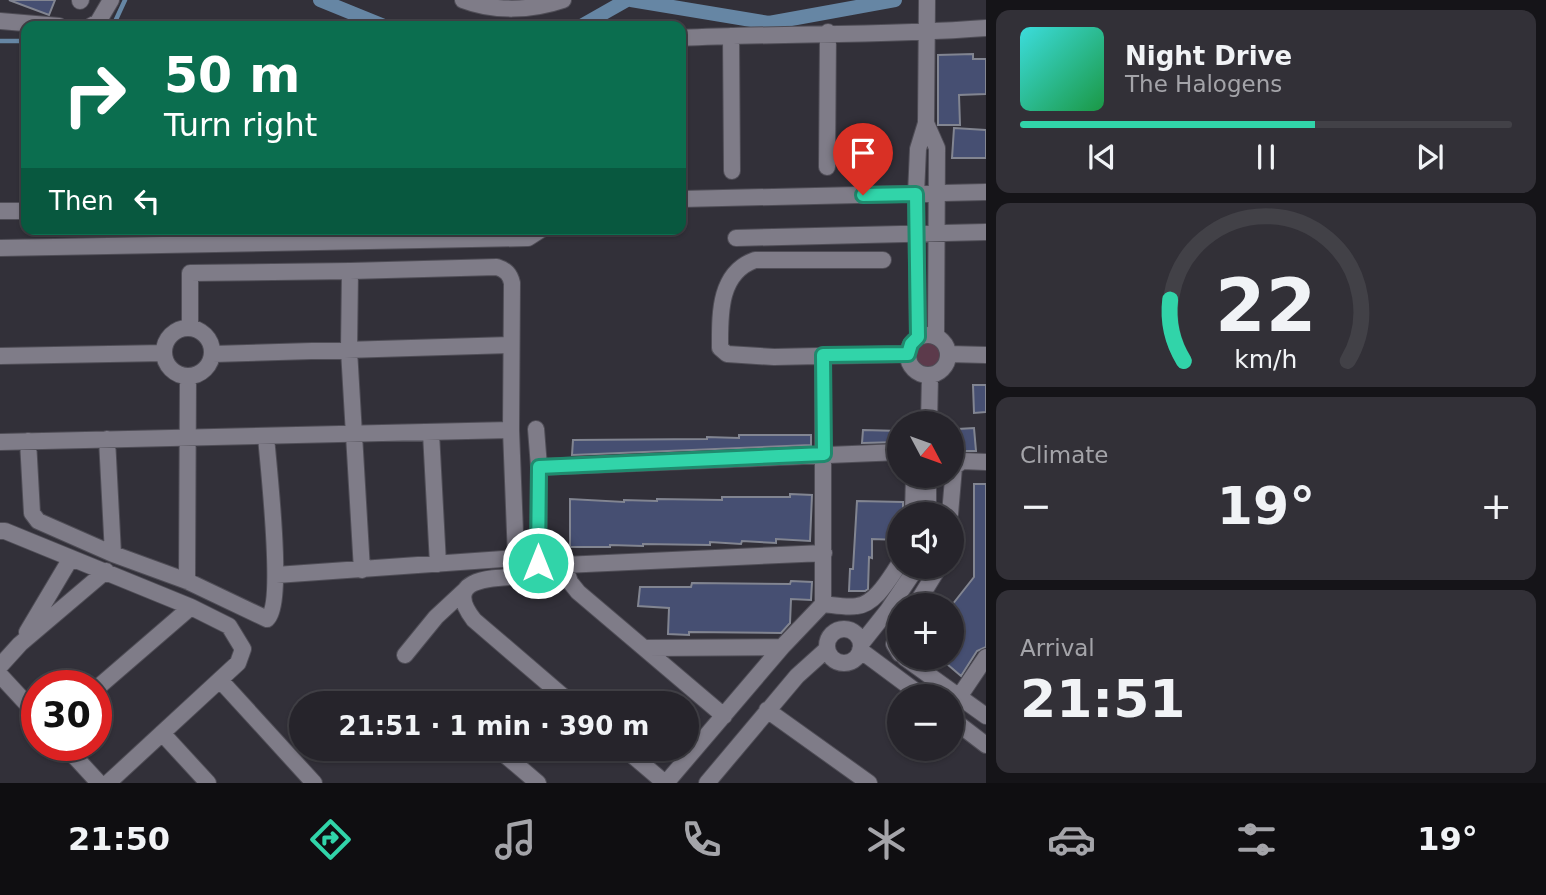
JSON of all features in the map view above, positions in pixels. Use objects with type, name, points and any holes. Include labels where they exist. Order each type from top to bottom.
[{"type":"street","points":[[99,21],[111,0]]},
{"type":"street","points":[[463,0],[534,7],[563,0]]},
{"type":"street","points":[[918,337],[916,194],[918,149],[926,123],[928,7]]},
{"type":"street","points":[[0,21],[21,23]]},
{"type":"street","points":[[686,38],[927,33],[986,27]]},
{"type":"street","points":[[827,167],[828,33]]},
{"type":"street","points":[[731,36],[732,171]]},
{"type":"street","points":[[926,123],[937,148],[936,336]]},
{"type":"street","points":[[686,200],[986,192]]},
{"type":"street","points":[[0,211],[21,211]]},
{"type":"street","points":[[736,238],[986,232]]},
{"type":"street","points":[[0,248],[528,238],[533,235]]},
{"type":"street","points":[[883,260],[755,260],[746,263],[725,291],[720,313],[720,348],[724,354],[774,357],[908,354]]},
{"type":"street","points":[[190,328],[190,273],[497,267],[505,270],[512,283],[510,430],[516,558],[276,575]]},
{"type":"street","points":[[350,271],[349,350],[362,570]]},
{"type":"street","points":[[190,328],[202,333],[210,341],[213,354],[209,365],[200,374],[188,377],[176,373],[167,364],[164,353],[168,340],[177,331],[190,328]]},
{"type":"street","points":[[929,334],[944,341],[949,354],[945,367],[938,373],[930,375],[912,368],[908,354],[911,344],[918,337],[929,334]]},
{"type":"street","points":[[213,354],[511,345]]},
{"type":"street","points":[[0,356],[164,353]]},
{"type":"street","points":[[949,354],[986,355]]},
{"type":"street","points":[[639,761],[666,783],[782,647],[823,604],[823,355]]},
{"type":"street","points":[[929,411],[930,375]]},
{"type":"street","points":[[187,581],[188,377]]},
{"type":"street","points":[[405,655],[436,617],[474,582],[527,576],[538,563],[539,467],[536,429]]},
{"type":"street","points":[[0,442],[510,430]]},
{"type":"street","points":[[431,433],[438,564]]},
{"type":"street","points":[[28,441],[34,518],[113,554],[187,581],[267,619],[272,613],[276,575],[266,436]]},
{"type":"street","points":[[107,439],[113,554]]},
{"type":"street","points":[[539,467],[887,452]]},
{"type":"street","points":[[951,502],[954,467],[962,461],[986,462]]},
{"type":"street","points":[[0,531],[191,607],[229,626],[243,649],[238,663],[108,783]]},
{"type":"street","points":[[538,563],[564,565],[824,553]]},
{"type":"street","points":[[20,644],[71,558]]},
{"type":"street","points":[[564,565],[570,582],[578,592],[724,716]]},
{"type":"street","points":[[0,666],[20,644],[106,571]]},
{"type":"street","points":[[823,604],[859,606],[876,595],[888,579]]},
{"type":"street","points":[[827,649],[839,663],[852,661],[909,579]]},
{"type":"street","points":[[464,591],[466,610],[474,620],[557,691]]},
{"type":"street","points":[[112,675],[191,607]]},
{"type":"street","points":[[706,783],[797,676],[827,649],[830,636],[842,629],[854,632],[861,647],[907,684]]},
{"type":"street","points":[[646,648],[782,647]]},
{"type":"street","points":[[964,690],[986,657]]},
{"type":"street","points":[[922,670],[941,684]]},
{"type":"street","points":[[0,675],[21,698]]},
{"type":"street","points":[[220,680],[314,783]]},
{"type":"street","points":[[964,701],[986,716]]},
{"type":"street","points":[[767,710],[869,783]]},
{"type":"street","points":[[964,728],[986,745]]},
{"type":"street","points":[[162,733],[208,783]]},
{"type":"street","points":[[79,761],[99,783]]},
{"type":"street","points":[[512,761],[538,783]]},
{"type":"shaded area","points":[[929,343],[938,347],[942,356],[938,365],[929,369],[920,365],[916,356],[920,347]]},
{"type":"building","points":[[9,0],[55,0],[49,15]]},
{"type":"building","points":[[973,54],[973,59],[986,59],[986,94],[959,95],[960,125],[938,125],[938,55]]},
{"type":"building","points":[[954,128],[986,130],[986,158],[952,158]]},
{"type":"building","points":[[973,385],[986,385],[986,412],[974,413]]},
{"type":"building","points":[[974,428],[976,451],[964,451],[964,429]]},
{"type":"building","points":[[863,430],[887,431],[887,442],[862,443]]},
{"type":"building","points":[[739,435],[811,435],[811,445],[572,455],[573,440],[707,439],[739,438]]},
{"type":"building","points":[[974,484],[986,484],[986,647],[977,651],[961,676],[954,670],[964,670],[964,593],[961,593],[974,577]]},
{"type":"building","points":[[790,494],[812,495],[810,541],[776,539],[776,543],[742,541],[741,544],[710,542],[710,545],[570,547],[570,499],[624,502],[657,499],[722,500],[722,497],[790,497]]},
{"type":"building","points":[[857,501],[903,502],[887,502],[887,540],[872,539],[868,589],[865,591],[849,591],[850,569],[853,569]]},
{"type":"building","points":[[791,581],[812,582],[811,600],[791,599],[790,623],[781,633],[668,634],[669,608],[638,606],[640,587],[691,587],[692,583],[790,584]]},
{"type":"waterway","points":[[115,21],[125,0]]},
{"type":"waterway","points":[[320,0],[372,21]]},
{"type":"waterway","points":[[590,21],[627,0]]},
{"type":"waterway","points":[[631,0],[769,23],[895,0]]},
{"type":"waterway","points":[[0,41],[21,41]]},
{"type":"route","points":[[538,563],[539,467],[824,454],[823,355],[908,354],[911,344],[918,337],[916,194],[863,195]]}]
